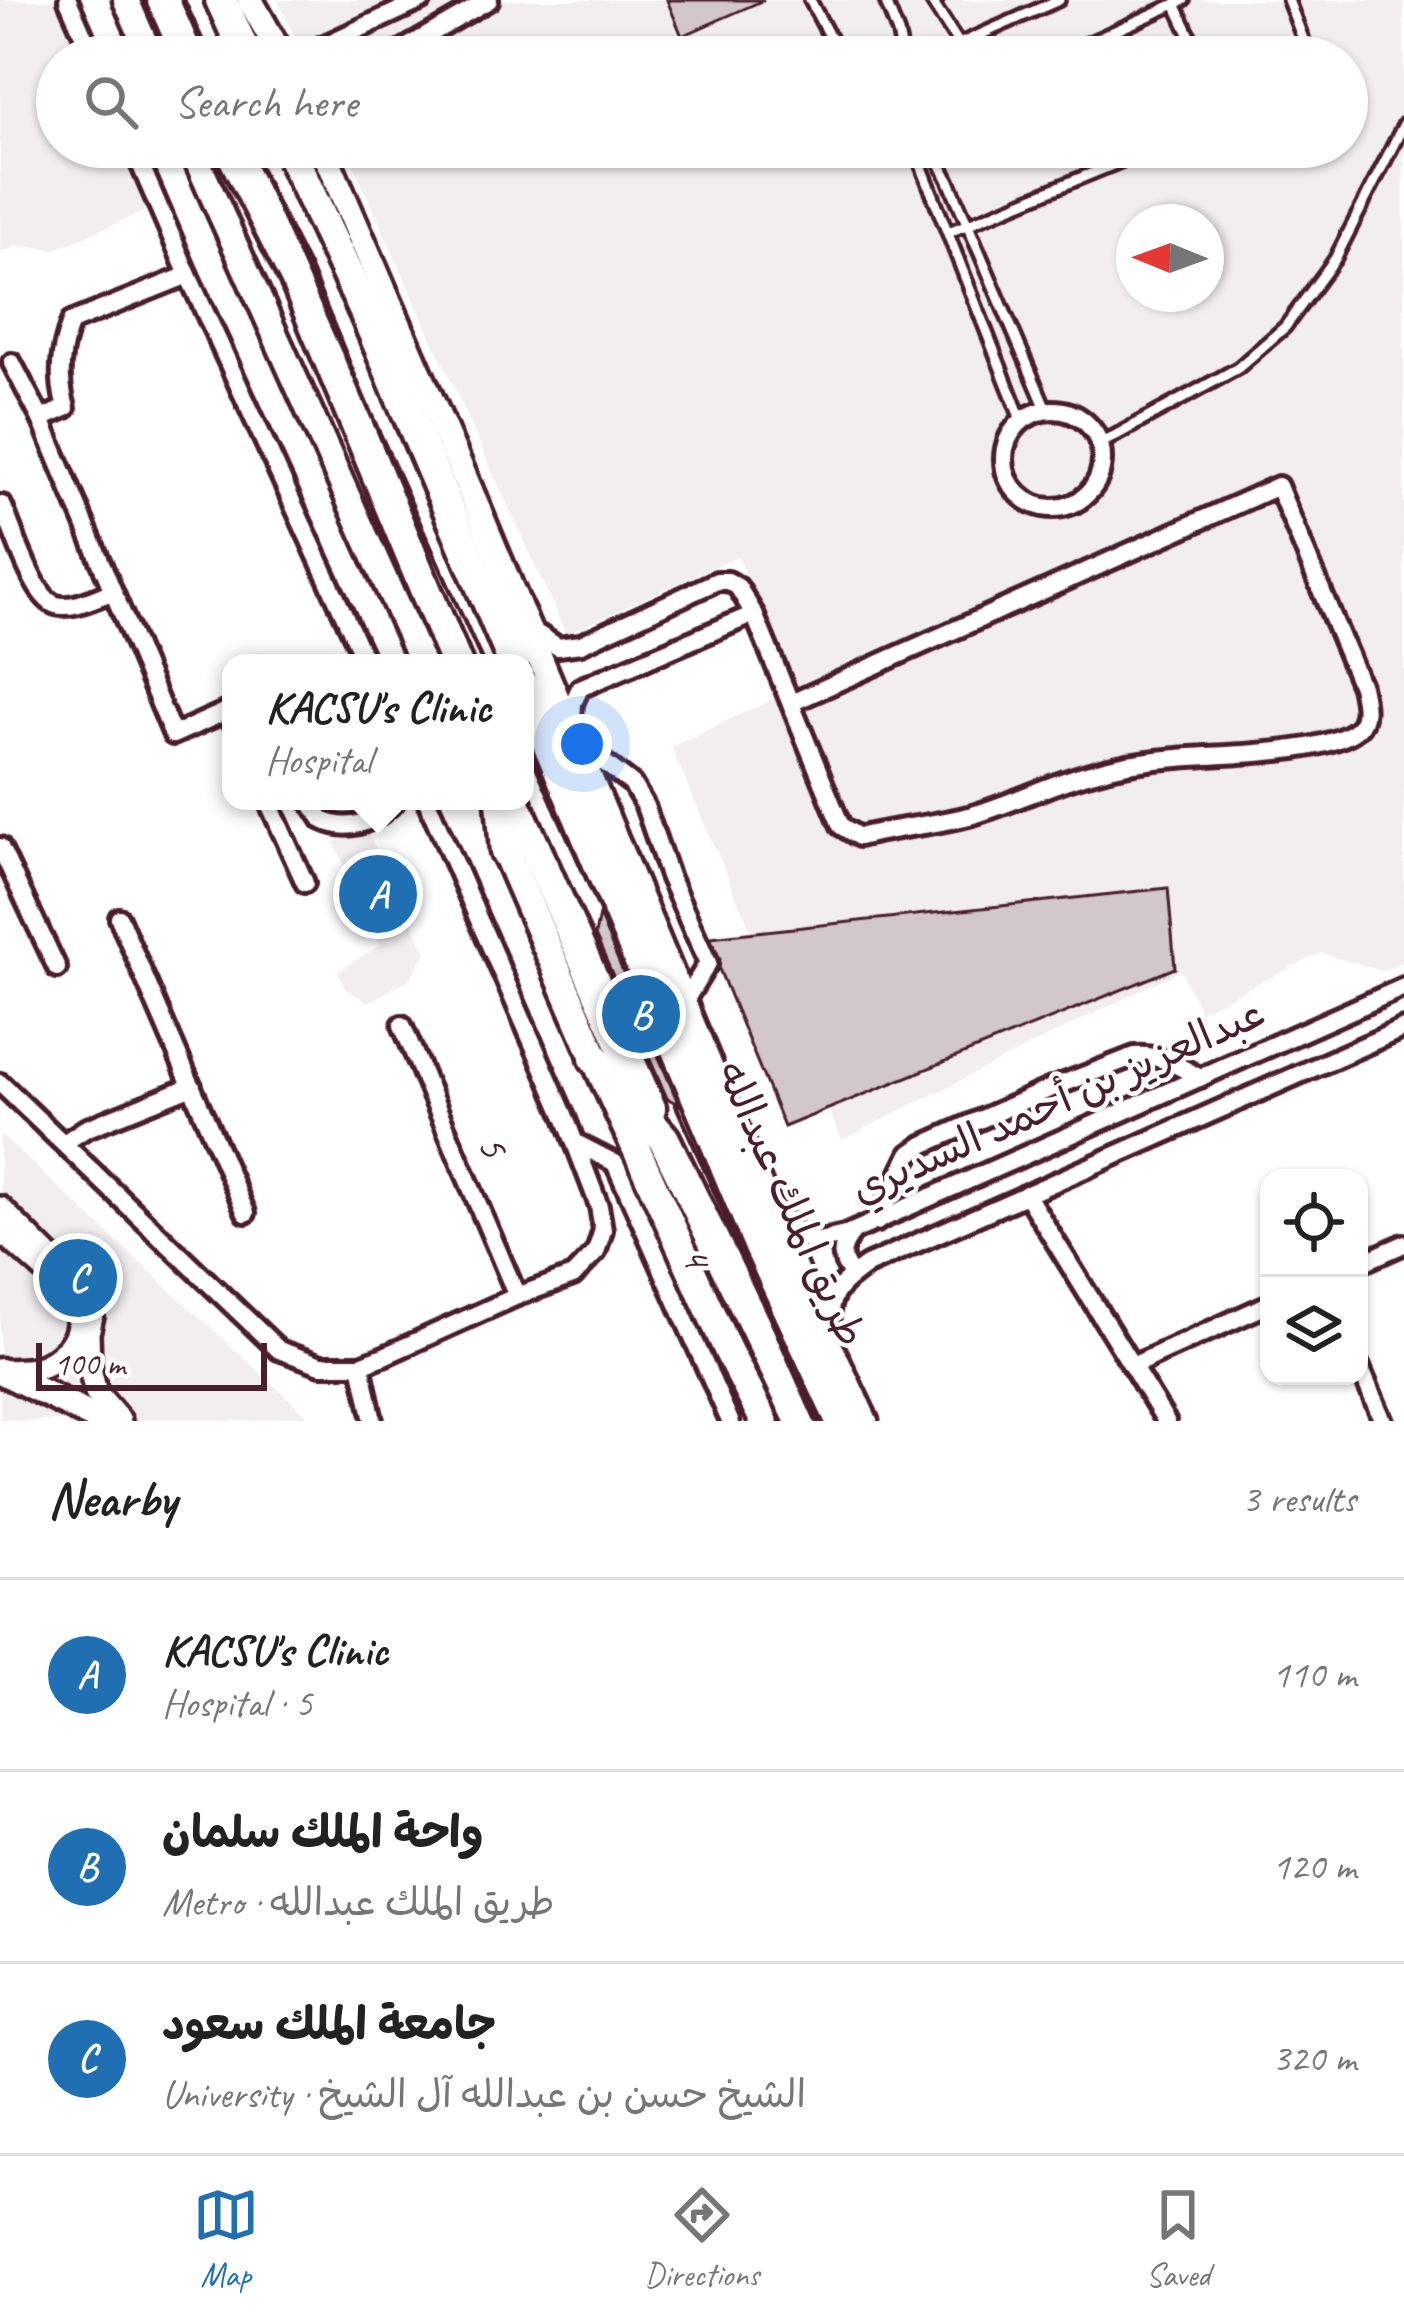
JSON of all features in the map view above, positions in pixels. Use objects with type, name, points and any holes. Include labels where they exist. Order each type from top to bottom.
[{"type":"highway","points":[[163,0],[179,36]]},
{"type":"highway","points":[[221,0],[237,36]]},
{"type":"highway","points":[[240,168],[295,277],[451,654]]},
{"type":"highway","points":[[298,168],[510,654]]},
{"type":"highway","name":"طريق الملك عبدالله","points":[[534,709],[760,1247],[841,1421]]},
{"type":"highway","points":[[503,810],[506,852]]},
{"type":"highway","points":[[518,810],[664,1139]]},
{"type":"highway","name":"طريق الملك عبدالله","points":[[595,1058],[664,1139],[801,1421]]},
{"type":"main road","points":[[126,0],[142,36]]},
{"type":"main road","points":[[250,0],[270,36]]},
{"type":"main road","points":[[200,168],[418,654]]},
{"type":"main road","points":[[331,168],[759,1185],[865,1421]]},
{"type":"main road","points":[[487,810],[595,1058],[764,1421]]},
{"type":"main road","points":[[2,1371],[101,1421]]},
{"type":"street","points":[[68,0],[84,36]]},
{"type":"street","points":[[345,36],[422,0]]},
{"type":"street","points":[[426,36],[489,0]]},
{"type":"street","points":[[142,168],[361,654]]},
{"type":"street","points":[[41,419],[66,408],[61,348],[71,322],[188,275]]},
{"type":"street","points":[[12,363],[41,419],[173,736],[222,713]]},
{"type":"street","points":[[1034,414],[1073,415],[1094,432],[1100,444],[1100,475],[1082,500],[1068,506],[1053,509],[1024,499],[1005,469],[1005,449],[1014,430],[1034,414]]},
{"type":"street","points":[[525,625],[558,647],[581,644],[717,580],[738,586],[754,614],[841,826],[859,837],[970,816],[1110,768],[1337,740],[1360,727],[1366,711],[1361,686],[1278,486],[791,703]]},
{"type":"street","points":[[2,505],[39,592],[53,604],[70,606],[112,592]]},
{"type":"street","points":[[682,1004],[708,963],[632,784],[571,737],[573,703],[580,688],[754,614]]},
{"type":"street","points":[[272,810],[305,883]]},
{"type":"street","points":[[316,810],[322,820],[346,827],[363,824],[386,810]]},
{"type":"street","points":[[419,810],[447,844]]},
{"type":"street","points":[[0,1083],[279,1350],[321,1364],[361,1364],[573,1276],[596,1252],[603,1230],[599,1206],[432,810]]},
{"type":"street","points":[[0,847],[6,877],[57,968]]},
{"type":"street","points":[[119,918],[246,1213]]},
{"type":"street","name":"عبدالعزيز بن أحمد السديري","points":[[759,1185],[800,1239],[819,1241],[854,1231],[1404,987]]},
{"type":"street","name":"5","points":[[402,1025],[517,1296]]},
{"type":"street","name":"عبدالعزيز بن أحمد السديري","points":[[834,1355],[830,1304],[839,1286],[867,1265],[1404,1028]]},
{"type":"street","points":[[877,1222],[910,1154],[923,1145],[1135,1056],[1150,1054],[1200,1078]]},
{"type":"street","points":[[64,1143],[85,1129],[192,1085]]},
{"type":"street","name":"4","points":[[576,1143],[614,1163],[730,1421]]},
{"type":"street","points":[[1026,1194],[1166,1421]]},
{"type":"street","points":[[0,1208],[83,1292],[92,1316],[89,1365],[96,1393],[120,1421]]},
{"type":"street","points":[[0,1230],[75,1305],[78,1320],[76,1335],[64,1354],[38,1369],[2,1371]]},
{"type":"street","points":[[854,1231],[842,1253],[843,1263],[854,1275]]},
{"type":"street","points":[[1368,1260],[1404,1244]]},
{"type":"street","points":[[1132,1366],[1260,1308]]},
{"type":"street","points":[[361,1364],[373,1421]]},
{"type":"street","points":[[1368,1385],[1383,1421]]},
{"type":"lane","points":[[810,0],[829,36]]},
{"type":"lane","points":[[885,0],[899,36]]},
{"type":"lane","points":[[938,0],[932,2],[954,36]]},
{"type":"lane","points":[[977,36],[1059,0]]},
{"type":"lane","points":[[1288,0],[1302,36]]},
{"type":"lane","points":[[1104,36],[1180,2],[1192,36]]},
{"type":"lane","points":[[1100,444],[1238,368],[1285,327],[1335,259],[1404,124]]},
{"type":"lane","points":[[923,168],[1022,422]]},
{"type":"lane","points":[[942,168],[1047,411]]},
{"type":"lane","points":[[949,232],[1105,168]]},
{"type":"shaded area","points":[[0,0],[56,0],[72,36],[36,36],[36,168],[134,168],[152,208],[56,249],[17,246],[0,253]]},
{"type":"shaded area","points":[[278,0],[1404,0],[1404,961],[1382,971],[1321,953],[1200,1011],[1181,970],[842,1140],[671,747],[794,689],[738,556],[566,634],[355,168],[1368,168],[1368,36],[294,36]]},
{"type":"shaded area","points":[[368,833],[426,952],[410,979],[369,1002],[345,989],[338,971],[381,945],[334,842]]},
{"type":"shaded area","points":[[0,1134],[313,1421],[0,1421]]},
{"type":"building","points":[[667,0],[764,0],[682,36]]},
{"type":"building","points":[[1168,888],[1175,968],[784,1127],[710,937]]},
{"type":"building","points":[[599,915],[679,1105],[667,1098],[595,935]]},
{"type":"railway","points":[[184,0],[200,36]]},
{"type":"railway","points":[[260,168],[479,654]]},
{"type":"railway","points":[[534,761],[601,912]]},
{"type":"railway","points":[[675,1103],[816,1421]]},
{"type":"place","name":"KACSU's Clinic","points":[[378,894]]},
{"type":"place","name":"واحة الملك سلمان","points":[[641,1014]]},
{"type":"place","name":"جامعة الملك سعود","points":[[78,1278]]}]
